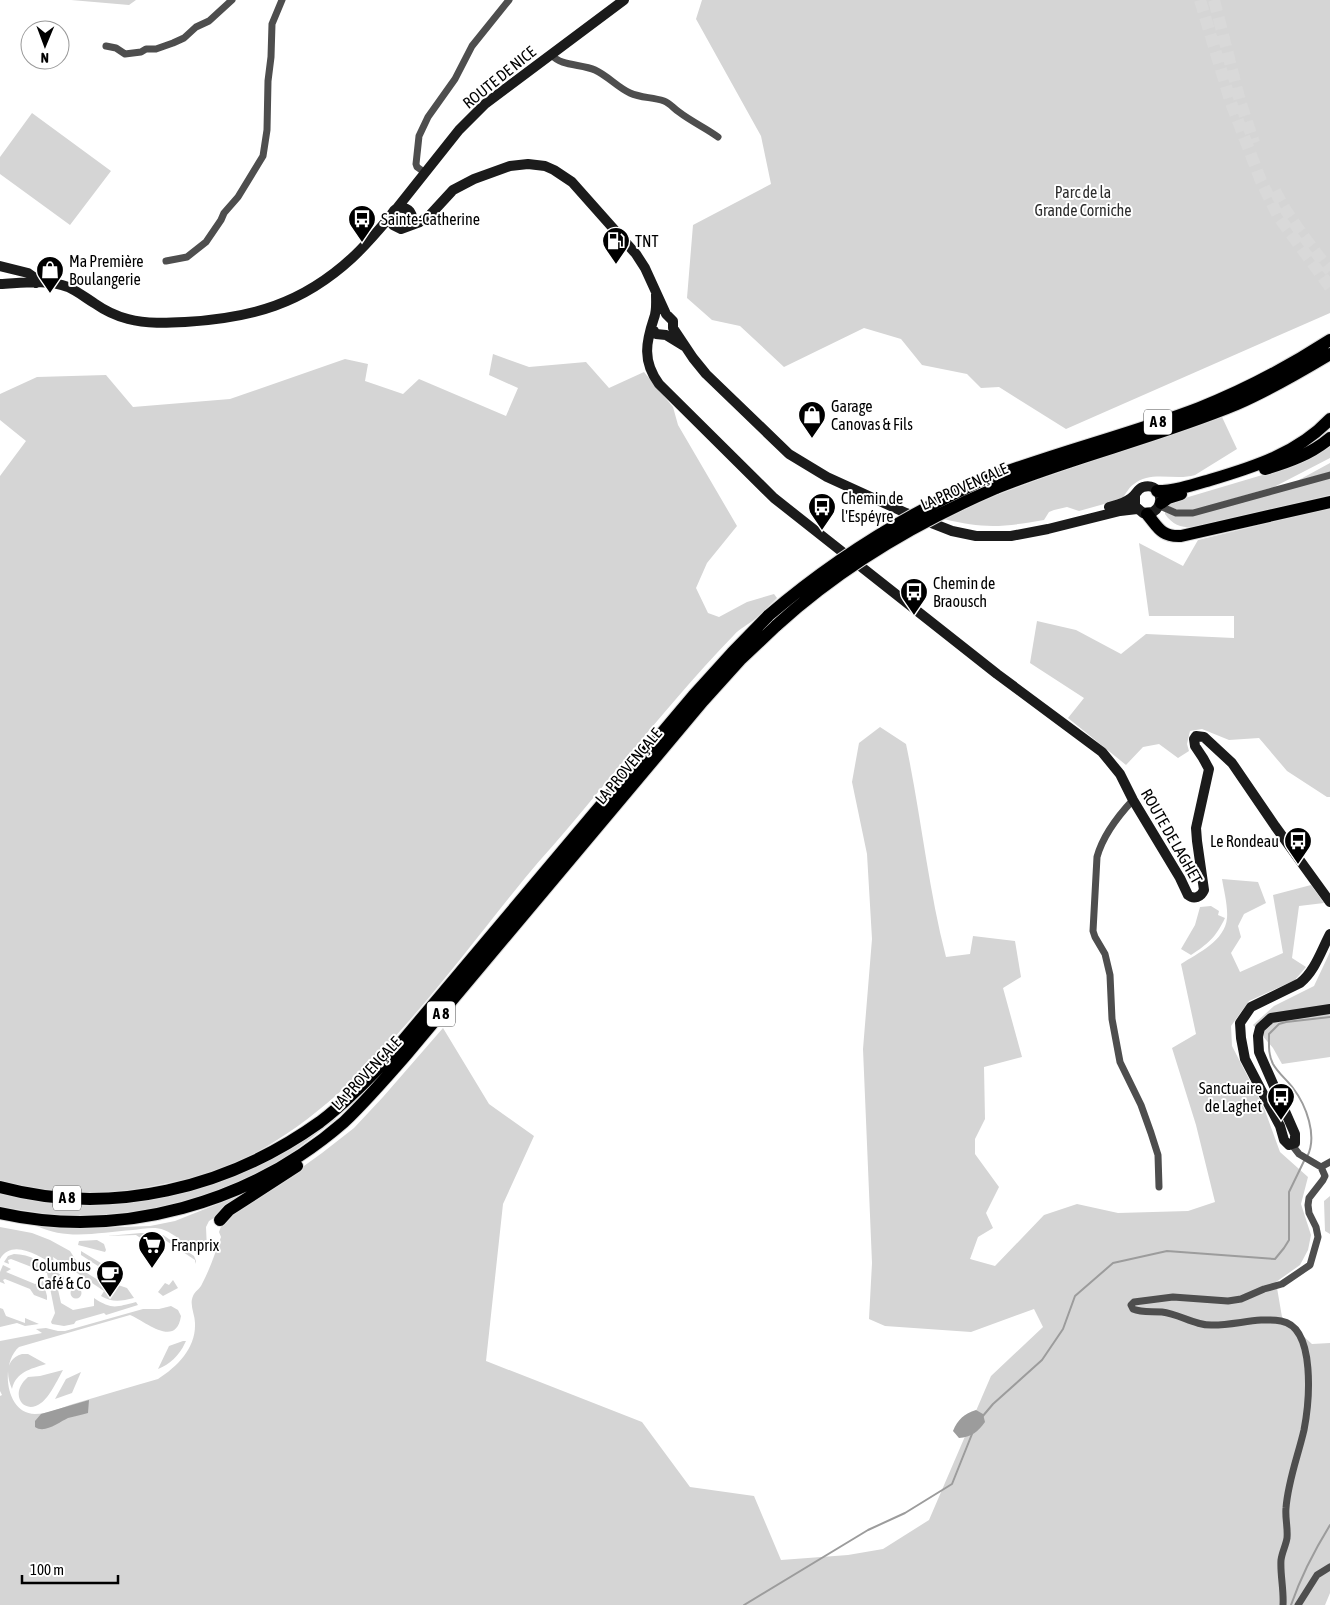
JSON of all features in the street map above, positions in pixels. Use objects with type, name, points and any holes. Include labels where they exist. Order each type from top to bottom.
[{"type":"highway","name":"LA PROVENÇALE","points":[[0,1213],[49,1221],[78,1222],[107,1221],[156,1215],[199,1204],[240,1188],[263,1178],[286,1164],[321,1140],[362,1104],[420,1039],[703,701],[746,654],[773,620],[808,583],[858,547],[916,513],[976,483],[1173,417],[1212,402],[1270,376],[1330,340]]},
{"type":"highway","name":"LA PROVENÇALE","points":[[0,1187],[36,1195],[68,1198],[94,1199],[134,1196],[174,1189],[232,1172],[280,1148],[322,1121],[389,1057],[693,696],[732,653],[773,620],[886,543],[949,509],[996,488],[1053,467],[1217,412],[1264,392],[1330,354]]},
{"type":"highway","points":[[1153,505],[1170,490],[1235,473],[1274,458],[1306,440],[1330,419]]},
{"type":"highway","points":[[1153,505],[1175,496],[1285,464],[1309,452],[1330,438]]},
{"type":"highway","points":[[1153,505],[1164,524],[1180,533],[1188,535],[1330,502]]},
{"type":"highway","points":[[220,1220],[229,1210],[282,1176],[325,1145],[345,1127],[362,1104]]},
{"type":"highway","points":[[0,1220],[29,1227]]},
{"type":"main road","name":"ROUTE DE NICE","points":[[390,216],[393,211],[407,214],[409,193],[459,130],[485,104],[624,0]]},
{"type":"main road","points":[[375,234],[395,227],[404,228],[407,214],[420,217],[430,215],[453,190],[474,179],[510,166],[528,164],[545,166],[572,182],[636,254],[645,268],[666,314],[673,321],[661,329]]},
{"type":"main road","points":[[390,216],[391,222],[395,227]]},
{"type":"main road","points":[[0,284],[36,283],[69,287],[108,312],[146,322],[222,319],[262,311],[309,290],[335,273],[375,234],[390,216]]},
{"type":"main road","points":[[0,266],[28,273],[35,278],[36,283]]},
{"type":"main road","points":[[656,294],[661,329],[685,346],[712,380],[767,434],[796,459],[834,480],[906,513],[967,535],[1011,536],[1153,505]]},
{"type":"main road","points":[[661,329],[660,314],[666,314]]},
{"type":"main road","name":"ROUTE DE LAGHET","points":[[661,329],[647,350],[648,366],[652,374],[686,411],[774,498],[1004,679],[1102,752],[1115,766],[1190,897],[1200,896],[1204,890],[1196,828],[1209,770],[1194,742],[1196,736],[1204,736],[1232,762],[1330,902]]},
{"type":"main road","points":[[940,525],[988,530],[1022,528],[1046,524],[1126,502],[1139,490],[1146,487],[1153,488],[1153,505]]},
{"type":"main road","points":[[1135,495],[1134,502],[1153,505]]},
{"type":"main road","points":[[1330,934],[1311,973],[1306,978],[1300,983],[1251,1007],[1240,1023],[1245,1059],[1280,1126],[1286,1144],[1292,1145],[1295,1143],[1295,1134],[1259,1052],[1258,1036],[1260,1028],[1271,1018],[1330,1009]]},
{"type":"street","points":[[106,46],[116,48],[125,54],[141,52],[146,49],[156,49],[173,43],[184,38],[196,27],[209,20],[232,0]]},
{"type":"street","points":[[166,261],[187,257],[206,242],[224,213],[238,197],[263,156],[268,130],[268,81],[272,24],[282,0]]},
{"type":"street","points":[[424,172],[416,164],[419,136],[428,117],[453,83],[472,46],[509,0]]},
{"type":"street","points":[[552,55],[557,60],[592,69],[633,94],[667,102],[678,112],[718,137]]},
{"type":"street","points":[[1153,505],[1176,513],[1192,513],[1330,475]]},
{"type":"street","points":[[1133,800],[1108,830],[1100,846],[1097,857],[1093,931],[1105,954],[1110,975],[1112,1019],[1120,1062],[1141,1105],[1158,1155],[1158,1187]]},
{"type":"street","points":[[1283,1605],[1281,1560],[1287,1538],[1286,1509],[1289,1486],[1304,1429],[1307,1405],[1308,1372],[1305,1344],[1294,1328],[1284,1321],[1267,1320],[1214,1325],[1201,1324],[1164,1312],[1138,1312],[1131,1305],[1134,1302],[1173,1297],[1228,1301],[1241,1299],[1282,1284],[1310,1265],[1318,1236],[1316,1226],[1309,1214],[1308,1205],[1310,1198],[1324,1176],[1320,1166],[1299,1154],[1292,1145]]},
{"type":"street","points":[[1320,1166],[1330,1162]]},
{"type":"street","points":[[1298,1605],[1317,1575],[1330,1567]]},
{"type":"green space","points":[[71,0],[136,0],[129,5]]},
{"type":"green space","name":"Parc de la Grande Corniche","points":[[702,0],[1330,0],[1330,313],[1066,429],[999,387],[981,388],[967,374],[922,365],[901,339],[864,328],[784,367],[740,326],[712,320],[687,298],[693,225],[771,184],[761,136],[696,19]]},
{"type":"green space","points":[[32,113],[111,171],[70,225],[0,174],[0,157]]},
{"type":"green space","points":[[493,354],[529,367],[586,362],[609,388],[644,372],[673,407],[678,425],[737,526],[707,563],[696,588],[708,613],[719,617],[747,602],[774,594],[777,598],[755,619],[736,633],[674,701],[525,878],[458,963],[383,1050],[342,1090],[299,1125],[253,1154],[204,1175],[139,1189],[100,1193],[58,1192],[38,1190],[0,1181],[0,476],[26,441],[0,420],[0,394],[37,377],[106,375],[133,407],[230,399],[345,359],[368,364],[365,381],[403,394],[419,379],[506,416],[518,388],[489,375]]},
{"type":"green space","points":[[1222,417],[1237,449],[1195,475],[1188,477],[1155,477],[1140,480],[1129,489],[1122,499],[1079,511],[1067,507],[1054,510],[1049,512],[1044,520],[982,526],[944,519],[1025,484]]},
{"type":"green space","points":[[1330,444],[1330,458],[1274,487],[1195,510],[1178,510],[1168,506],[1168,504],[1175,501],[1269,473]]},
{"type":"green space","points":[[1330,463],[1330,472],[1297,481]]},
{"type":"green space","points":[[1330,478],[1330,495],[1199,527],[1180,526],[1172,522],[1165,514],[1165,512],[1177,516],[1187,516]]},
{"type":"green space","points":[[1330,508],[1330,797],[1327,797],[1287,771],[1259,738],[1229,740],[1202,729],[1190,731],[1187,744],[1189,751],[1178,758],[1159,744],[1143,747],[1126,765],[1068,718],[1084,698],[1030,663],[1037,621],[1076,630],[1121,654],[1146,634],[1234,638],[1234,616],[1149,616],[1139,543],[1183,566],[1198,540]]},
{"type":"green space","points":[[880,727],[906,744],[934,904],[946,957],[970,954],[973,936],[1015,941],[1021,977],[1003,988],[1022,1057],[984,1067],[985,1119],[975,1139],[975,1154],[999,1187],[986,1213],[993,1228],[978,1237],[970,1259],[995,1266],[1044,1215],[1077,1204],[1118,1213],[1188,1211],[1215,1202],[1196,1125],[1172,1048],[1196,1034],[1181,964],[1216,940],[1225,926],[1227,909],[1222,879],[1258,882],[1266,903],[1244,914],[1238,926],[1241,937],[1231,953],[1240,972],[1283,953],[1273,895],[1311,885],[1324,903],[1299,906],[1292,958],[1306,967],[1295,980],[1249,1001],[1231,1026],[1232,1046],[1264,1108],[1280,1152],[1308,1177],[1301,1204],[1311,1235],[1308,1250],[1300,1265],[1276,1282],[1282,1317],[1312,1344],[1330,1343],[1330,1593],[1325,1605],[0,1605],[0,1396],[2,1395],[0,1391],[0,1341],[42,1333],[36,1329],[46,1328],[65,1331],[143,1309],[159,1309],[171,1306],[178,1310],[181,1316],[178,1326],[173,1331],[159,1330],[130,1315],[19,1347],[13,1354],[9,1364],[8,1375],[12,1397],[17,1406],[25,1412],[35,1414],[49,1412],[158,1379],[179,1362],[189,1348],[195,1332],[192,1299],[210,1267],[221,1237],[219,1232],[224,1218],[279,1184],[354,1128],[443,1028],[489,1104],[534,1136],[503,1204],[486,1361],[642,1422],[690,1487],[754,1496],[781,1560],[848,1555],[883,1549],[929,1520],[991,1376],[1043,1327],[1034,1309],[971,1332],[885,1326],[869,1319],[872,1263],[863,1049],[872,939],[867,854],[852,782],[859,743]]},
{"type":"green space","points":[[1211,906],[1219,911],[1218,915],[1225,918],[1211,940],[1191,955],[1181,949],[1195,925],[1200,907]]},
{"type":"green space","points":[[1330,952],[1330,1057],[1282,1064],[1273,1048],[1253,1025],[1274,1006],[1314,986]]},
{"type":"green space","points":[[334,1118],[336,1119],[284,1159],[261,1172],[209,1195],[151,1210],[90,1216],[61,1216],[0,1207],[0,1192],[162,1197],[192,1190],[238,1174],[265,1162]]},
{"type":"green space","points":[[255,1189],[257,1191],[209,1221],[206,1227],[207,1249],[201,1253],[196,1252],[168,1232],[157,1228],[96,1234],[72,1234],[49,1231],[37,1226],[90,1228],[150,1226],[175,1221]]},
{"type":"green space","points":[[1330,1196],[1330,1234],[1325,1231],[1324,1201]]},
{"type":"green space","points":[[0,1227],[32,1233],[50,1240],[70,1251],[82,1270],[103,1283],[127,1288],[134,1298],[117,1301],[101,1296],[104,1291],[53,1257],[54,1265],[41,1257],[19,1249],[5,1253],[0,1259]]},
{"type":"green space","points":[[153,1233],[145,1241],[136,1235],[107,1236]]},
{"type":"green space","points":[[163,1235],[194,1256],[196,1261],[195,1264],[195,1260],[159,1236]]},
{"type":"green space","points":[[97,1240],[104,1244],[105,1252],[78,1245],[79,1241]]},
{"type":"green space","points":[[81,1251],[114,1271],[122,1280],[81,1255]]},
{"type":"green space","points":[[14,1254],[28,1256],[64,1277],[62,1284],[57,1285],[61,1303],[73,1310],[94,1306],[94,1298],[110,1306],[136,1302],[138,1305],[106,1315],[104,1313],[76,1321],[74,1324],[64,1326],[52,1324],[55,1313],[47,1273],[11,1259],[8,1260],[9,1264],[4,1262],[8,1256]]},
{"type":"green space","points":[[3,1265],[11,1269],[6,1272],[35,1284],[43,1281],[47,1300],[34,1295],[30,1289],[5,1279],[3,1280],[5,1284],[0,1282],[0,1272]]},
{"type":"green space","points":[[173,1280],[178,1288],[163,1296],[158,1292],[165,1283],[169,1285]]},
{"type":"green space","points":[[76,1287],[82,1293],[76,1299],[70,1293]]},
{"type":"green space","points":[[0,1308],[3,1309],[6,1316],[25,1323],[25,1318],[39,1324],[25,1326],[17,1323],[0,1327]]},
{"type":"green space","points":[[186,1341],[177,1356],[158,1369],[169,1346]]},
{"type":"green space","points":[[28,1354],[46,1364],[24,1372],[14,1383],[12,1389],[8,1368],[16,1356]]},
{"type":"green space","points":[[63,1370],[44,1401],[35,1406],[29,1407],[24,1405],[19,1396],[19,1390],[28,1377]]},
{"type":"green space","points":[[81,1372],[72,1393],[55,1399],[66,1379]]},
{"type":"shaded area","points":[[89,1400],[88,1413],[68,1418],[47,1428],[39,1429],[35,1427],[35,1421],[41,1414]]},
{"type":"shaded area","points":[[976,1410],[983,1414],[985,1422],[974,1433],[959,1438],[953,1431],[957,1423],[965,1415]]},
{"type":"waterway","points":[[1307,1157],[1311,1140],[1309,1121],[1298,1095],[1271,1060],[1269,1034],[1279,1024],[1286,1022],[1330,1017]]},
{"type":"waterway","points":[[982,1417],[993,1404],[1042,1360],[1063,1329],[1075,1296],[1113,1263],[1167,1251],[1275,1259],[1289,1240],[1289,1192],[1304,1161]]},
{"type":"waterway","points":[[744,1605],[868,1530],[905,1513],[952,1484],[972,1434]]},
{"type":"waterway","points":[[1291,1605],[1308,1564],[1330,1525]]},
{"type":"tunnel","points":[[1200,0],[1231,103],[1261,181],[1278,216],[1330,287]]},
{"type":"tunnel","points":[[1214,0],[1240,101],[1254,143]]},
{"type":"tunnel","points":[[1275,191],[1294,222],[1330,271]]},
{"type":"place","name":"Sainte-Catherine","points":[[362,243]]},
{"type":"place","name":"TNT","points":[[616,265]]},
{"type":"place","name":"Ma Première Boulangerie","points":[[50,294]]},
{"type":"place","name":"Garage Canovas & Fils","points":[[812,439]]},
{"type":"place","name":"Chemin de l'Espéyre","points":[[822,531]]},
{"type":"place","name":"Chemin de Braousch","points":[[914,616]]},
{"type":"place","name":"Le Rondeau","points":[[1298,865]]},
{"type":"place","name":"Sanctuaire de Laghet","points":[[1281,1121]]},
{"type":"place","name":"Franprix","points":[[152,1269]]},
{"type":"place","name":"Columbus Café & Co","points":[[110,1298]]}]
